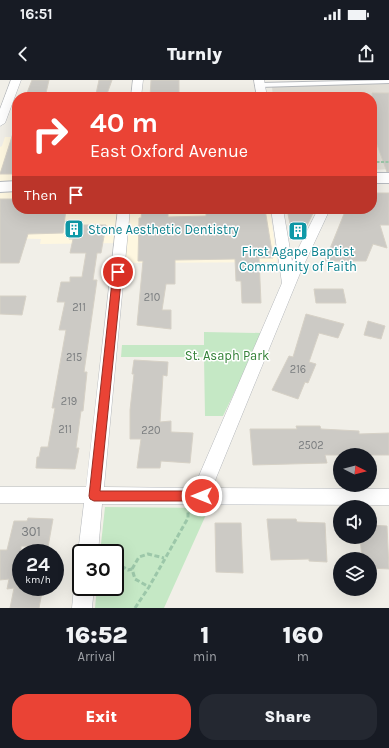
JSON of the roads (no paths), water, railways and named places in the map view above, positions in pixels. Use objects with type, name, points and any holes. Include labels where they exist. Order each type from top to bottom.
[{"type":"main road","points":[[377,178],[389,178]]},
{"type":"main road","points":[[0,187],[12,186]]},
{"type":"street","points":[[0,123],[16,80]]},
{"type":"street","points":[[137,92],[138,80]]},
{"type":"street","points":[[260,82],[261,92]]},
{"type":"street","points":[[89,544],[123,214]]},
{"type":"street","points":[[278,214],[289,285]]},
{"type":"street","points":[[202,496],[207,478],[289,285],[322,214]]},
{"type":"street","points":[[0,495],[389,497]]},
{"type":"street","points":[[82,608],[83,596]]},
{"type":"lane","points":[[260,82],[389,82]]},
{"type":"place","name":"Stone Aesthetic Dentistry","points":[[74,229]]},
{"type":"place","name":"First Agape Baptist Community of Faith","points":[[298,231]]},
{"type":"park label","name":"St. Asaph Park","points":[[227,355]]}]
